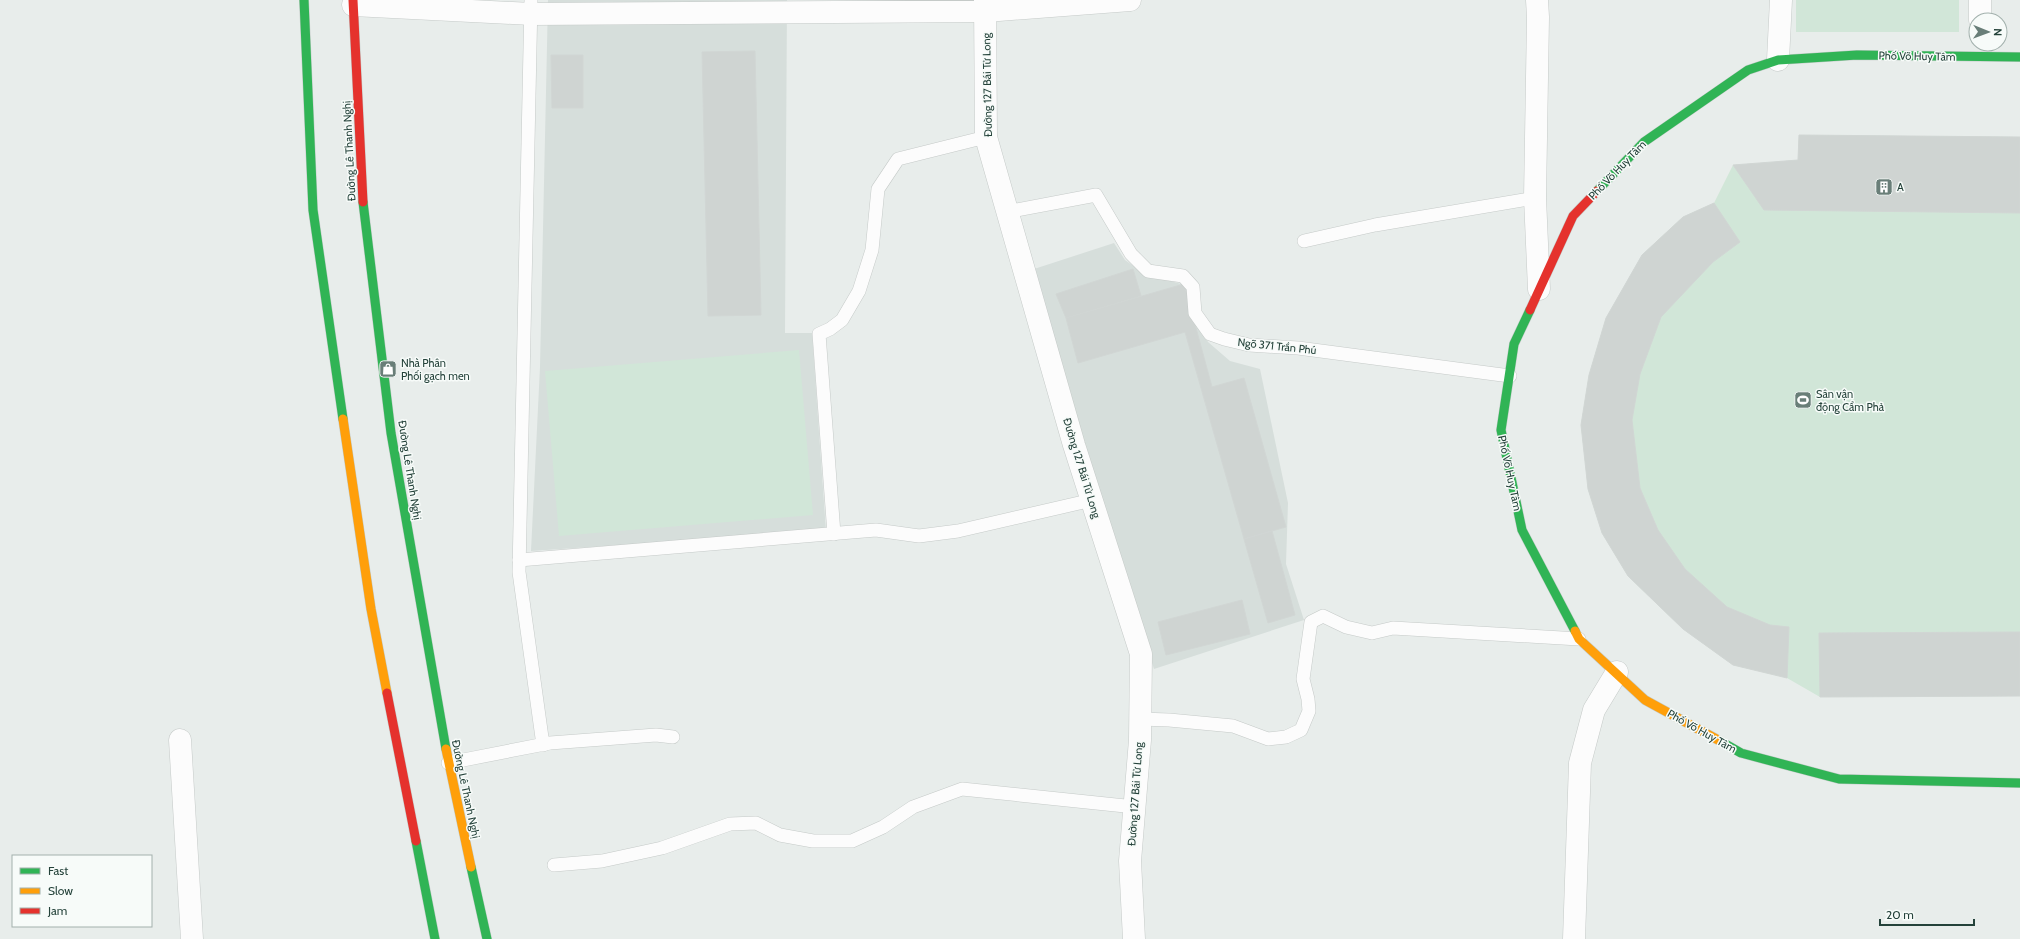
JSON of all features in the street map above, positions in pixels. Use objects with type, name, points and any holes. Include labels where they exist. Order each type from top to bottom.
[{"type":"main road","points":[[304,0],[305,52],[313,210],[371,609],[435,939]]},
{"type":"main road","name":"Đường Lê Thanh Nghị","points":[[353,2],[364,212],[388,410],[448,764],[486,939]]},
{"type":"main road","name":"Phố Võ Huy Tâm","points":[[1968,50],[1778,60],[1748,70],[1644,142],[1573,216],[1514,344],[1501,430],[1522,530],[1579,639],[1617,672],[1645,700],[1741,753],[1839,779],[2020,782]]},
{"type":"main road","name":"Phố Võ Huy Tâm","points":[[1991,52],[2020,57]]},
{"type":"street","points":[[353,2],[531,7],[985,6],[1130,0]]},
{"type":"street","points":[[1537,0],[1535,198],[1539,289]]},
{"type":"street","points":[[1778,60],[1781,0]]},
{"type":"street","points":[[1980,0],[1980,12]]},
{"type":"street","name":"Đường 127 Bái Tử Long","points":[[985,6],[986,137],[1006,212],[1074,445],[1141,654],[1140,719],[1130,861],[1134,939]]},
{"type":"street","points":[[1574,939],[1580,763],[1594,710],[1617,672]]},
{"type":"street","points":[[180,740],[192,939]]},
{"type":"lane","points":[[531,7],[519,572],[543,744]]},
{"type":"lane","points":[[834,534],[820,334],[842,320],[859,292],[872,250],[878,189],[898,159],[986,137]]},
{"type":"lane","name":"Ngõ 371 Trần Phú","points":[[1006,212],[1096,195],[1131,254],[1148,270],[1183,276],[1193,287],[1195,312],[1210,334],[1224,340],[1249,345],[1298,348],[1510,376]]},
{"type":"lane","points":[[1304,241],[1375,225],[1535,198]]},
{"type":"lane","points":[[519,560],[876,530],[919,536],[958,531],[1092,500]]},
{"type":"lane","points":[[1140,719],[1233,726],[1268,739],[1286,737],[1302,730],[1309,711],[1308,699],[1303,679],[1311,622],[1323,616],[1346,627],[1372,633],[1393,628],[1579,639]]},
{"type":"lane","points":[[448,764],[543,744],[656,735],[673,736]]},
{"type":"lane","points":[[554,865],[602,861],[662,848],[730,824],[756,823],[780,835],[813,841],[852,841],[883,827],[914,807],[962,789],[1135,807]]},
{"type":"shaded area","points":[[548,0],[787,0],[785,333],[812,333],[826,531],[531,551],[540,367]]},
{"type":"shaded area","points":[[1114,243],[1125,260],[1143,273],[1188,286],[1200,328],[1208,342],[1230,361],[1260,369],[1288,503],[1286,564],[1304,620],[1154,669],[1031,270]]},
{"type":"green space","points":[[1796,0],[1959,0],[1959,32],[1796,32]]},
{"type":"green space","name":"Sân vận động Cẩm Phả","points":[[1799,135],[2020,137],[2020,696],[1820,697],[1787,678],[1733,665],[1683,629],[1628,576],[1602,533],[1588,489],[1581,425],[1589,375],[1606,318],[1642,255],[1683,217],[1714,203],[1733,165],[1798,160]]},
{"type":"green space","points":[[799,350],[813,515],[559,536],[545,371]]},
{"type":"building","points":[[755,51],[761,315],[708,316],[702,52]]},
{"type":"building","points":[[551,55],[583,55],[583,108],[552,108]]},
{"type":"building","name":"A","points":[[1799,135],[2020,137],[2020,213],[1764,210],[1733,165],[1798,160]]},
{"type":"building","points":[[1714,203],[1740,242],[1713,262],[1661,317],[1640,374],[1632,420],[1640,488],[1658,530],[1685,569],[1727,607],[1770,625],[1789,627],[1787,678],[1733,665],[1683,629],[1628,576],[1602,533],[1588,489],[1581,425],[1589,375],[1606,318],[1642,255],[1683,217]]},
{"type":"building","points":[[1133,269],[1141,296],[1066,318],[1056,294]]},
{"type":"building","points":[[1184,284],[1212,387],[1244,378],[1286,527],[1244,539],[1185,332],[1078,363],[1066,318]]},
{"type":"building","points":[[1272,531],[1295,615],[1268,623],[1244,539]]},
{"type":"building","points":[[1242,600],[1250,634],[1166,655],[1158,622]]},
{"type":"building","points":[[2020,632],[2020,696],[1820,697],[1819,633]]},
{"type":"traffic: fast","points":[[304,0],[313,210],[343,419]]},
{"type":"traffic: fast","points":[[1597,191],[1644,142],[1748,70],[1778,60],[1857,55],[2020,57]]},
{"type":"traffic: fast","points":[[363,202],[391,433],[446,749]]},
{"type":"traffic: fast","points":[[1530,310],[1514,344],[1501,430],[1522,530],[1575,631]]},
{"type":"traffic: fast","points":[[1720,741],[1741,753],[1839,779],[2020,783]]},
{"type":"traffic: fast","points":[[416,841],[435,939]]},
{"type":"traffic: fast","points":[[471,867],[487,939]]},
{"type":"traffic: slow","points":[[343,419],[371,609],[387,693]]},
{"type":"traffic: slow","points":[[1575,631],[1579,639],[1645,700],[1720,741]]},
{"type":"traffic: slow","points":[[446,749],[471,867]]},
{"type":"traffic: jam","points":[[353,0],[363,202]]},
{"type":"traffic: jam","points":[[1530,310],[1573,216],[1597,191]]},
{"type":"traffic: jam","points":[[387,693],[416,841]]},
{"type":"place","name":"A","points":[[1884,187]]},
{"type":"place","name":"Nhà Phân Phối gạch men","points":[[388,369]]},
{"type":"place","name":"Sân vận động Cẩm Phả","points":[[1803,400]]}]
